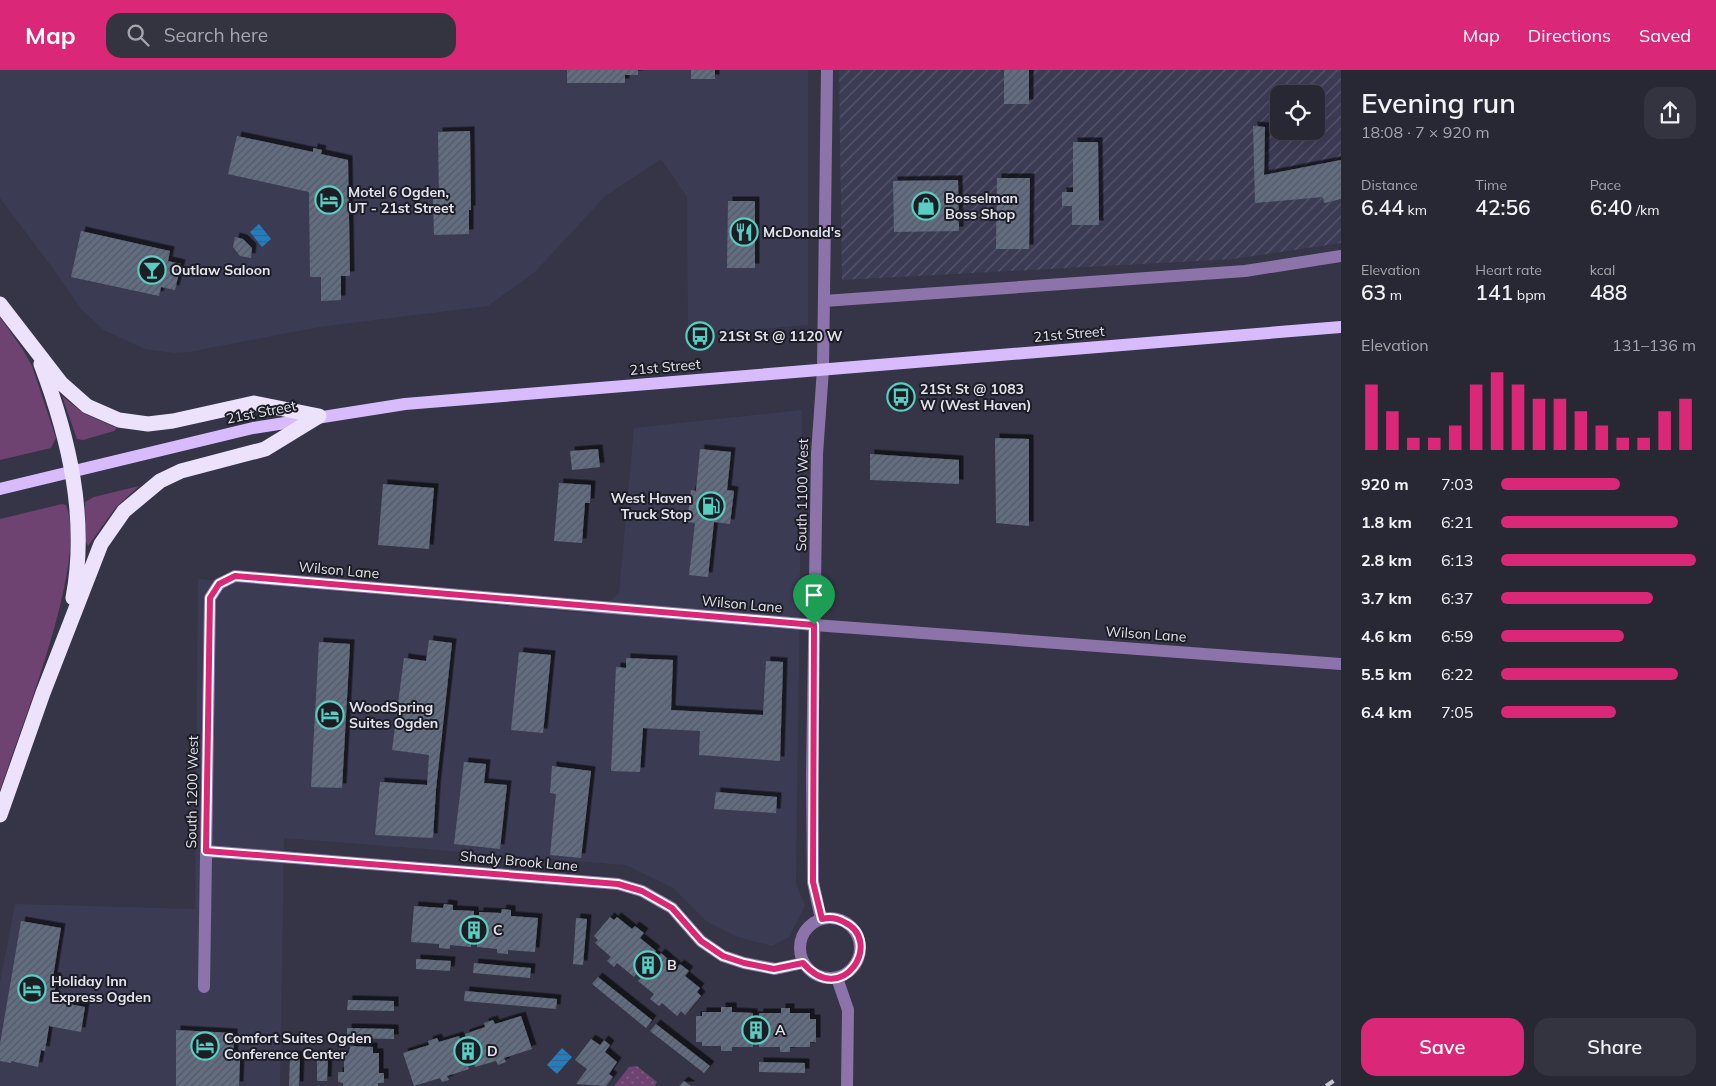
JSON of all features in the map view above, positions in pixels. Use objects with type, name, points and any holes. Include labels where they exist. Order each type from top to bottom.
[{"type":"highway","points":[[0,304],[61,383],[87,406],[119,420],[148,424],[173,421],[254,403],[319,416]]},
{"type":"highway","points":[[36,351],[61,420],[72,473],[79,546],[76,579],[66,631]]},
{"type":"highway","points":[[0,815],[66,631],[101,544],[124,511],[160,481],[181,471],[265,449],[319,416]]},
{"type":"main road","name":"21st Street","points":[[0,489],[72,473],[171,446],[319,416],[474,397],[1341,328]]},
{"type":"street","name":"South 1100 West","points":[[822,919],[813,882],[814,625],[817,454],[823,369],[827,70]]},
{"type":"street","points":[[824,301],[1245,271],[1341,256]]},
{"type":"street","name":"Wilson Lane","points":[[210,598],[219,584],[235,576],[814,625],[1341,664]]},
{"type":"street","name":"South 1200 West","points":[[204,987],[210,598]]},
{"type":"street","name":"Shady Brook Lane","points":[[206,851],[618,884],[642,891],[672,908],[701,941],[723,956],[744,963],[774,969],[803,963]]},
{"type":"street","points":[[822,919],[838,919],[847,923],[852,927],[860,941],[861,952],[858,962],[851,971],[837,978],[820,977],[811,972],[803,963],[800,953],[800,940],[812,924],[822,919]]},
{"type":"street","points":[[837,978],[848,1010],[847,1086]]},
{"type":"shaded area","points":[[0,70],[808,70],[808,325],[688,335],[687,197],[661,159],[605,196],[536,271],[488,306],[319,327],[189,352],[174,353],[145,349],[104,330],[82,310],[0,198]]},
{"type":"shaded area","points":[[839,70],[1341,70],[1341,243],[1233,259],[842,280]]},
{"type":"shaded area","points":[[0,317],[32,366],[56,438],[51,448],[0,460]]},
{"type":"shaded area","points":[[62,396],[83,413],[117,428],[114,431],[83,440],[77,439]]},
{"type":"shaded area","points":[[802,410],[796,883],[805,906],[789,937],[772,946],[738,937],[706,921],[673,888],[626,865],[284,838],[280,1086],[0,1086],[0,982],[15,904],[195,909],[198,579],[595,614],[619,593],[634,428]]},
{"type":"shaded area","points":[[139,486],[116,507],[88,546],[86,542],[85,502],[94,497]]},
{"type":"shaded area","points":[[62,504],[66,505],[71,531],[68,565],[60,604],[36,688],[0,790],[0,519]]},
{"type":"shaded area","points":[[637,1066],[657,1082],[655,1086],[614,1086],[629,1067]]},
{"type":"water","points":[[259,224],[271,239],[262,247],[250,232]]},
{"type":"water","points":[[562,1048],[572,1057],[557,1074],[547,1065]]},
{"type":"building","points":[[567,70],[638,70],[638,75],[625,75],[625,83],[567,83]]},
{"type":"building","points":[[691,70],[715,70],[715,79],[691,79]]},
{"type":"building","points":[[1004,70],[1029,70],[1029,104],[1004,104]]},
{"type":"building","points":[[1253,126],[1265,127],[1264,175],[1341,160],[1341,199],[1324,203],[1323,197],[1255,203]]},
{"type":"building","points":[[470,131],[471,210],[469,210],[469,234],[434,235],[433,199],[439,199],[438,132]]},
{"type":"building","name":"Motel 6 Ogden, UT - 21st Street","points":[[237,136],[313,152],[313,148],[322,150],[321,154],[348,160],[350,276],[341,276],[341,300],[321,301],[321,277],[310,277],[309,192],[228,174]]},
{"type":"building","points":[[1073,142],[1098,142],[1099,225],[1072,225],[1072,206],[1062,206],[1062,192],[1073,192]]},
{"type":"building","points":[[997,178],[1030,178],[1029,249],[996,249]]},
{"type":"building","name":"Bosselman Boss Shop","points":[[958,180],[959,231],[894,232],[893,181]]},
{"type":"building","points":[[728,201],[755,201],[755,268],[727,268]]},
{"type":"building","points":[[81,231],[170,251],[168,261],[181,264],[175,290],[161,287],[159,296],[71,277]]},
{"type":"building","points":[[235,237],[243,239],[252,248],[251,258],[240,256],[233,247]]},
{"type":"building","points":[[995,438],[1029,439],[1029,526],[996,523]]},
{"type":"building","points":[[598,449],[600,467],[572,470],[570,451]]},
{"type":"building","name":"West Haven Truck Stop","points":[[700,449],[731,452],[727,490],[734,491],[730,524],[714,522],[708,577],[689,575],[695,523],[687,522],[691,490],[696,491]]},
{"type":"building","points":[[870,454],[959,460],[959,484],[870,480]]},
{"type":"building","points":[[559,483],[591,485],[590,503],[585,503],[582,543],[554,541]]},
{"type":"building","points":[[383,484],[434,488],[429,549],[378,545]]},
{"type":"building","points":[[429,640],[452,643],[436,789],[433,838],[375,835],[380,782],[427,785],[429,755],[392,750],[404,658],[426,661]]},
{"type":"building","name":"WoodSpring Suites Ogden","points":[[319,642],[350,644],[342,788],[311,787]]},
{"type":"building","points":[[519,652],[551,655],[543,733],[511,730]]},
{"type":"building","points":[[626,658],[673,660],[671,710],[763,715],[766,661],[783,662],[780,761],[699,755],[700,731],[643,728],[640,772],[611,771],[616,667],[626,668]]},
{"type":"building","points":[[464,762],[486,764],[484,783],[507,785],[500,849],[454,844]]},
{"type":"building","points":[[552,766],[591,771],[581,858],[550,855],[556,794],[550,793]]},
{"type":"building","points":[[716,792],[777,797],[776,813],[714,809]]},
{"type":"building","name":"C","points":[[444,904],[453,905],[453,910],[474,911],[474,915],[479,915],[479,912],[501,913],[502,909],[511,910],[511,916],[538,918],[535,952],[508,950],[508,954],[497,953],[497,949],[477,947],[477,943],[471,942],[471,947],[450,945],[450,949],[439,948],[439,944],[411,942],[414,906],[443,908]]},
{"type":"building","name":"B","points":[[610,917],[614,920],[617,917],[632,929],[635,926],[644,933],[640,938],[656,951],[653,954],[657,957],[661,953],[677,967],[680,964],[689,971],[685,976],[700,988],[697,992],[701,996],[685,1015],[681,1011],[677,1016],[662,1003],[659,1006],[650,999],[654,994],[638,981],[641,978],[636,974],[634,977],[617,963],[614,967],[607,961],[611,957],[595,943],[598,940],[594,936]]},
{"type":"building","points":[[576,918],[587,919],[583,965],[573,964]]},
{"type":"building","name":"Holiday Inn Express Ogden","points":[[21,921],[61,928],[53,977],[57,977],[53,1001],[85,1007],[81,1032],[49,1026],[45,1051],[41,1050],[38,1067],[11,1061],[11,1063],[0,1061],[0,1044]]},
{"type":"building","points":[[416,959],[451,961],[450,971],[416,969]]},
{"type":"building","points":[[474,963],[531,968],[530,978],[473,973]]},
{"type":"building","points":[[598,977],[652,1020],[646,1028],[592,984]]},
{"type":"building","points":[[465,991],[557,999],[556,1009],[464,1001]]},
{"type":"building","points":[[348,1000],[394,1001],[394,1011],[347,1010]]},
{"type":"building","name":"A","points":[[721,1007],[732,1007],[732,1012],[753,1013],[753,1016],[759,1016],[759,1013],[781,1013],[781,1008],[790,1008],[790,1013],[810,1013],[810,1019],[816,1019],[816,1042],[810,1042],[810,1047],[790,1047],[790,1052],[780,1052],[780,1047],[759,1047],[759,1043],[753,1043],[753,1047],[732,1047],[732,1051],[721,1051],[721,1046],[702,1046],[702,1042],[696,1042],[696,1016],[702,1016],[702,1012],[721,1012]]},
{"type":"building","name":"D","points":[[521,1016],[532,1049],[504,1058],[506,1062],[498,1065],[496,1061],[475,1067],[474,1064],[468,1066],[469,1069],[447,1076],[449,1080],[442,1082],[440,1078],[414,1086],[403,1053],[429,1045],[428,1041],[437,1038],[439,1042],[459,1036],[460,1039],[466,1038],[465,1034],[485,1027],[484,1023],[493,1020],[495,1024]]},
{"type":"building","points":[[656,1024],[710,1066],[704,1073],[650,1031]]},
{"type":"building","points":[[347,1028],[394,1029],[394,1039],[347,1038]]},
{"type":"building","name":"Comfort Suites Ogden Conference Center","points":[[176,1030],[233,1033],[234,1059],[240,1060],[239,1086],[176,1086]]},
{"type":"building","points":[[591,1039],[600,1045],[604,1040],[610,1045],[605,1052],[617,1062],[609,1074],[613,1077],[606,1086],[576,1084],[587,1069],[575,1060]]},
{"type":"building","points":[[350,1046],[373,1047],[373,1053],[379,1053],[379,1073],[384,1073],[384,1083],[378,1083],[378,1086],[343,1086],[343,1083],[338,1082],[338,1072],[344,1072],[344,1052],[349,1053]]},
{"type":"building","points":[[290,1055],[300,1056],[299,1086],[289,1086]]},
{"type":"building","points":[[317,1058],[328,1058],[327,1081],[317,1081]]},
{"type":"building","points":[[759,1062],[805,1063],[805,1073],[759,1072]]},
{"type":"building","points":[[684,1081],[691,1086],[679,1086]]},
{"type":"railway","points":[[1326,1086],[1341,1076]]},
{"type":"place","name":"Motel 6 Ogden, UT - 21st Street","points":[[329,200]]},
{"type":"place","name":"Bosselman Boss Shop","points":[[926,206]]},
{"type":"place","name":"McDonald's","points":[[744,232]]},
{"type":"place","name":"Outlaw Saloon","points":[[152,270]]},
{"type":"place","name":"21St St @ 1120 W","points":[[700,336]]},
{"type":"place","name":"21St St @ 1083 W (West Haven)","points":[[901,397]]},
{"type":"place","name":"West Haven Truck Stop","points":[[711,506]]},
{"type":"place","name":"WoodSpring Suites Ogden","points":[[330,715]]},
{"type":"place","name":"C","points":[[474,930]]},
{"type":"place","name":"B","points":[[648,965]]},
{"type":"place","name":"Holiday Inn Express Ogden","points":[[32,989]]},
{"type":"place","name":"A","points":[[756,1030]]},
{"type":"place","name":"Comfort Suites Ogden Conference Center","points":[[205,1046]]},
{"type":"place","name":"D","points":[[468,1051]]},
{"type":"route","points":[[235,576],[814,625],[813,882],[822,919],[838,919],[852,927],[860,941],[861,952],[858,962],[851,971],[837,978],[820,977],[811,972],[803,963],[774,969],[744,963],[723,956],[701,941],[672,908],[642,891],[618,884],[206,851],[210,598],[219,584],[235,576]]}]
